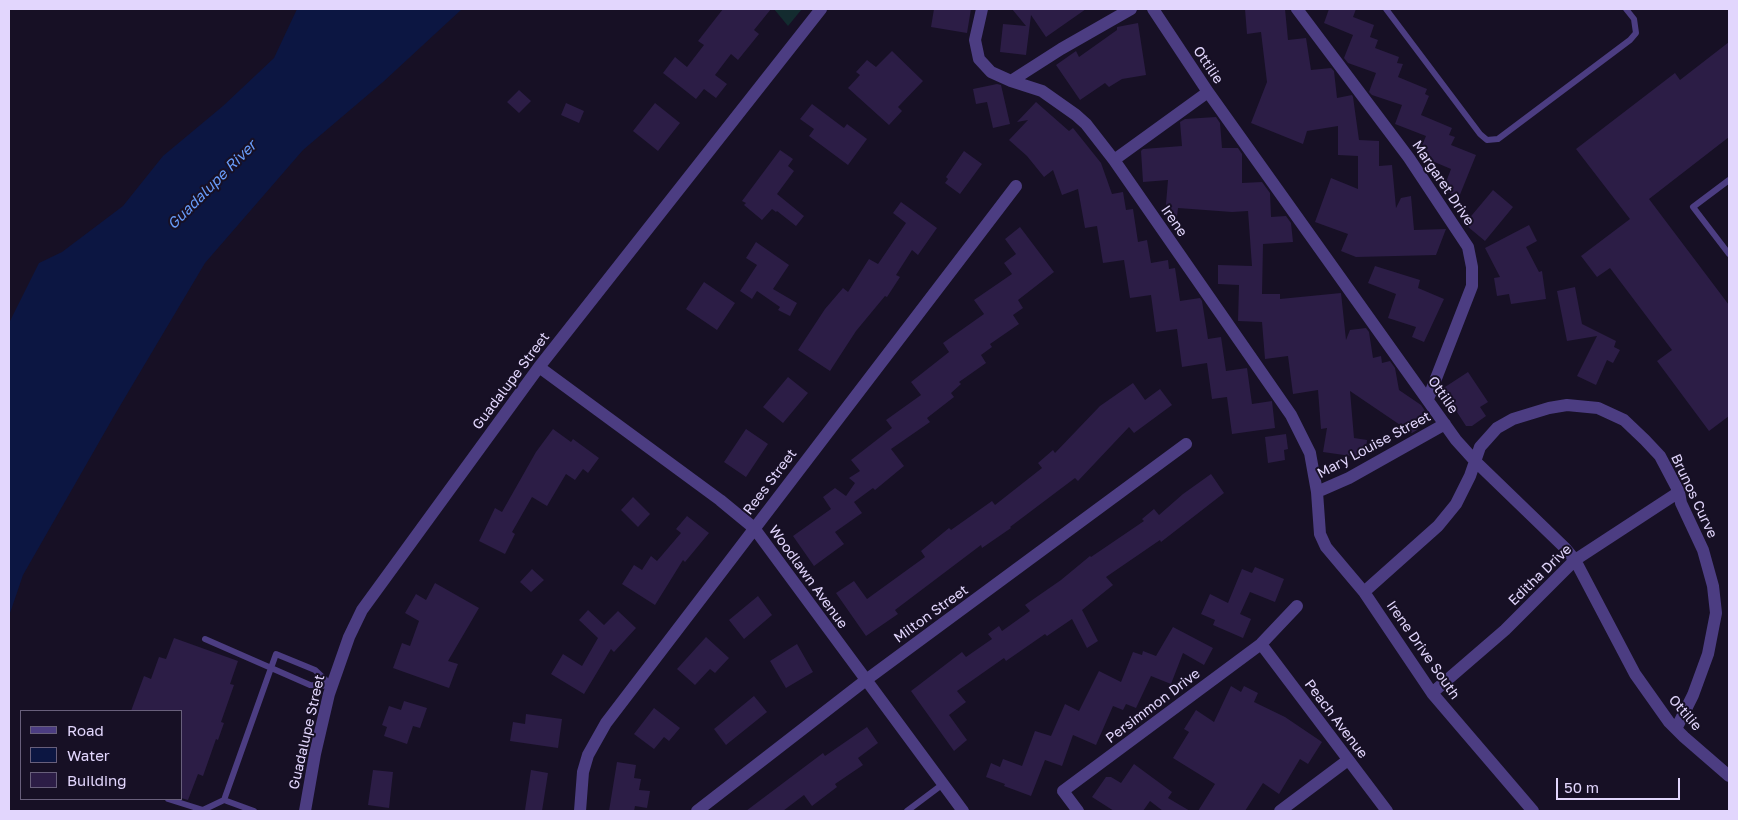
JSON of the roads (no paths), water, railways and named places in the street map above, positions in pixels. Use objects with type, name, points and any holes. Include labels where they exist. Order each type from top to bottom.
[{"type":"street","name":"Guadalupe Street","points":[[305,811],[315,754],[332,686],[349,637],[362,610],[539,367],[820,9]]},
{"type":"street","name":"Irene","points":[[982,9],[975,40],[979,59],[991,72],[1042,91],[1086,124],[1114,160],[1291,415],[1310,453],[1317,492]]},
{"type":"street","points":[[1011,81],[1061,49],[1131,9]]},
{"type":"street","name":"Ottilie","points":[[1153,9],[1208,92],[1445,424],[1475,461],[1575,560],[1635,674],[1676,729],[1729,776]]},
{"type":"street","name":"Margaret Drive","points":[[1297,9],[1409,158],[1468,247],[1472,267],[1472,286],[1428,399]]},
{"type":"street","points":[[1114,160],[1208,92]]},
{"type":"street","name":"Rees Street","points":[[580,811],[583,772],[596,738],[1016,186]]},
{"type":"street","name":"Woodlawn Avenue","points":[[539,367],[720,500],[754,528],[963,811]]},
{"type":"street","name":"Brunos Curve","points":[[1364,592],[1438,526],[1456,504],[1470,476],[1480,447],[1497,428],[1531,412],[1558,406],[1598,408],[1624,420],[1660,456],[1679,492],[1681,503],[1703,550],[1713,586],[1716,613],[1708,654],[1676,729]]},
{"type":"street","name":"Mary Louise Street","points":[[1317,492],[1349,478],[1445,424]]},
{"type":"street","name":"Milton Street","points":[[697,811],[866,680],[1186,444]]},
{"type":"street","name":"Irene Drive South","points":[[1317,492],[1320,534],[1326,547],[1364,592],[1432,693],[1533,811]]},
{"type":"street","name":"Editha Drive","points":[[1432,693],[1505,630],[1575,560],[1679,492]]},
{"type":"street","name":"Persimmon Drive","points":[[1078,811],[1063,791],[1261,644],[1297,606]]},
{"type":"street","name":"Peach Avenue","points":[[1261,644],[1387,811]]},
{"type":"street","points":[[1280,811],[1348,760]]},
{"type":"lane","points":[[1386,9],[1480,134],[1487,140],[1498,139],[1630,40],[1636,33],[1634,19],[1626,9]]},
{"type":"lane","points":[[1729,180],[1694,207],[1729,254]]},
{"type":"lane","points":[[205,638],[310,686],[332,686]]},
{"type":"lane","points":[[171,800],[203,810],[224,800],[276,654],[315,670],[332,686]]},
{"type":"lane","points":[[907,811],[943,784]]},
{"type":"lane","points":[[224,800],[254,811]]},
{"type":"water","name":"Guadalupe River","points":[[297,9],[462,9],[383,82],[303,150],[205,263],[114,416],[23,575],[9,616],[9,323],[39,263],[62,252],[123,206],[163,156],[223,106],[274,58]]}]
